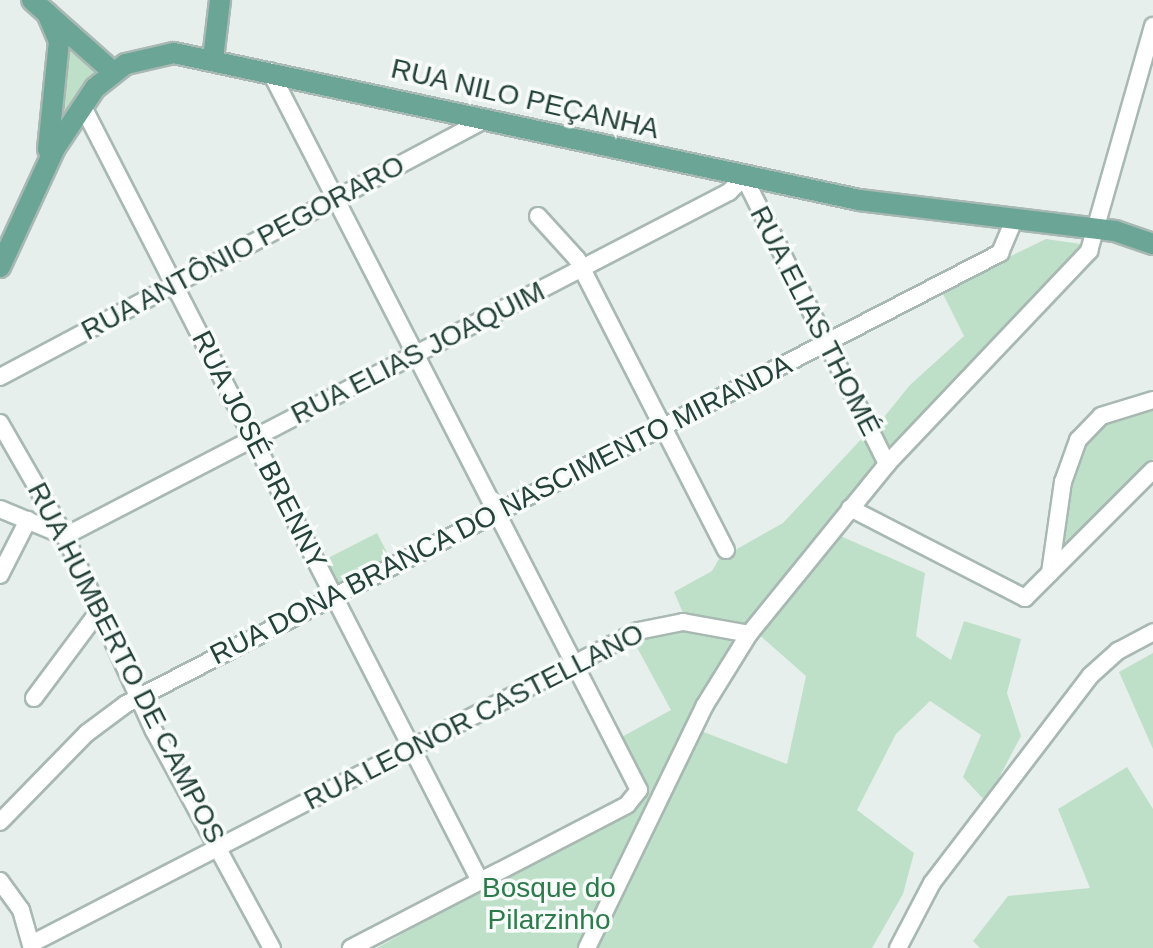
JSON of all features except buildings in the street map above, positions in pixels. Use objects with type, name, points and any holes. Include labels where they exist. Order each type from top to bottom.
[{"type":"main road","points":[[213,59],[220,0]]},
{"type":"main road","points":[[45,4],[113,72]]},
{"type":"main road","points":[[44,169],[59,41],[45,4]]},
{"type":"main road","name":"RUA NILO PEÇANHA","points":[[0,267],[44,169],[82,105],[113,72],[157,54],[213,59],[892,207],[1097,229],[1153,244]]},
{"type":"street","points":[[587,948],[705,705],[749,634],[887,464],[1089,251],[1097,229],[1100,203],[1153,26]]},
{"type":"street","points":[[270,71],[639,790],[627,805],[351,948]]},
{"type":"street","name":"RUA JOSÉ BRENNY","points":[[82,105],[480,881]]},
{"type":"street","name":"RUA ANTÔNIO PEGORARO","points":[[0,377],[486,119]]},
{"type":"street","name":"RUA ELIAS JOAQUIM","points":[[65,536],[729,192],[744,177]]},
{"type":"street","name":"RUA ELIAS THOMÉ","points":[[744,177],[829,341],[887,464]]},
{"type":"street","points":[[538,216],[575,256],[726,550]]},
{"type":"street","name":"RUA DONA BRANCA DO NASCIMENTO MIRANDA","points":[[0,822],[87,733],[138,697],[1000,253],[1013,222]]},
{"type":"street","points":[[1050,573],[1063,482],[1078,440],[1101,416],[1153,400]]},
{"type":"street","name":"RUA HUMBERTO DE CAMPOS","points":[[0,423],[65,536],[101,608],[138,697],[272,948]]},
{"type":"street","points":[[850,508],[1025,598],[1153,470]]},
{"type":"street","points":[[0,509],[65,536]]},
{"type":"street","points":[[0,575],[28,520]]},
{"type":"street","points":[[34,698],[101,608]]},
{"type":"street","name":"RUA LEONOR CASTELLANO","points":[[31,946],[574,663],[665,622],[702,623],[749,634]]},
{"type":"street","points":[[898,948],[932,883],[1090,676],[1118,651],[1153,632]]},
{"type":"street","points":[[0,881],[21,910],[31,946]]},
{"type":"green space","points":[[69,40],[98,70],[63,118]]},
{"type":"green space","points":[[1046,239],[1088,245],[889,455],[876,427],[910,385],[964,336],[941,290]]},
{"type":"green space","points":[[1153,409],[1153,459],[1060,553],[1080,450],[1100,425],[1119,415]]},
{"type":"green space","points":[[866,434],[881,463],[748,627],[684,615],[674,592],[712,571],[719,559],[783,523]]},
{"type":"green space","points":[[377,533],[390,559],[336,587],[323,561]]},
{"type":"green space","points":[[838,535],[925,573],[916,636],[951,660],[964,621],[1021,639],[1007,693],[1021,736],[986,802],[963,777],[981,735],[930,701],[896,734],[857,810],[914,853],[903,894],[872,948],[597,948],[701,731],[787,764],[806,676],[756,632]]},
{"type":"green space","name":"Bosque do Pilarzinho","points":[[670,627],[738,638],[578,948],[377,948],[627,808],[644,793],[618,739],[671,710],[633,640]]},
{"type":"green space","points":[[1153,653],[1153,749],[1119,672]]},
{"type":"green space","points":[[1127,767],[1153,809],[1153,948],[980,948],[973,941],[1008,896],[1090,888],[1058,809]]}]
